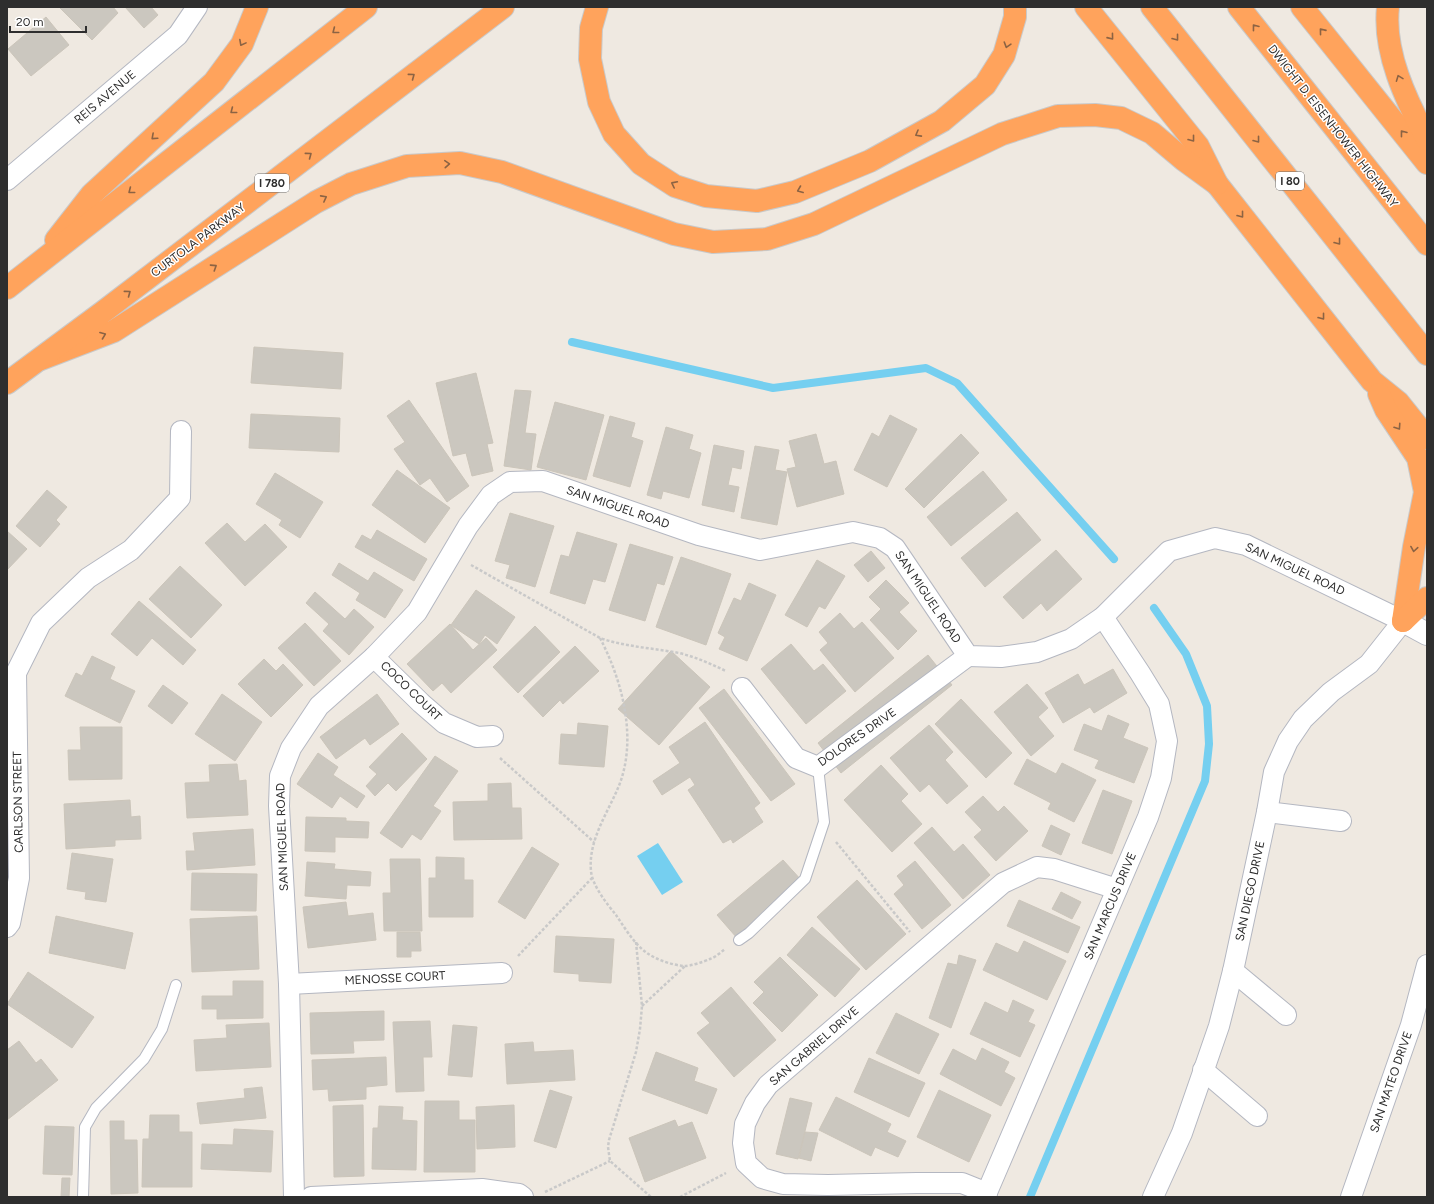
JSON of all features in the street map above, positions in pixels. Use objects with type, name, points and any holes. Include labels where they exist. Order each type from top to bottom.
[{"type":"highway","points":[[36,265],[92,194],[214,82],[242,44],[257,7]]},
{"type":"highway","points":[[7,288],[366,7]]},
{"type":"highway","name":"CURTOLA PARKWAY","points":[[7,383],[41,359],[503,7]]},
{"type":"highway","points":[[597,7],[591,28],[590,58],[599,102],[614,134],[641,164],[675,186],[706,196],[757,201],[795,192],[870,160],[942,121],[985,85],[1004,55],[1015,17],[1015,7]]},
{"type":"highway","points":[[1086,7],[1198,146],[1217,184],[1372,380],[1398,402],[1427,438]]},
{"type":"highway","name":"I 80","points":[[1152,7],[1427,354]]},
{"type":"highway","name":"DWIGHT D. EISENHOWER HIGHWAY","points":[[1239,7],[1427,244]]},
{"type":"highway","points":[[1302,7],[1427,163]]},
{"type":"highway","points":[[1388,7],[1387,21],[1394,66],[1413,113],[1427,139]]},
{"type":"highway","points":[[41,359],[114,331],[316,202],[351,184],[407,166],[460,163],[502,172],[674,234],[713,242],[767,239],[814,224],[1002,134],[1058,116],[1095,114],[1121,118],[1152,133],[1184,160],[1217,184]]},
{"type":"highway","points":[[1372,380],[1386,410],[1418,458],[1424,492],[1403,621]]},
{"type":"highway","points":[[1403,621],[1427,598]]},
{"type":"street","name":"REIS AVENUE","points":[[7,180],[178,35],[197,7]]},
{"type":"street","name":"CARLSON STREET","points":[[7,927],[10,923],[19,878],[16,674],[41,623],[88,578],[131,550],[180,498],[181,431]]},
{"type":"street","name":"SAN MIGUEL ROAD","points":[[294,1197],[289,984],[279,806],[280,776],[291,748],[319,706],[374,656],[417,612],[468,526],[490,495],[510,482],[543,481],[699,535],[760,550],[853,532],[880,538],[895,548],[968,656],[1001,657],[1037,652],[1071,639],[1103,617],[1170,550],[1215,538],[1246,545],[1403,621]]},
{"type":"street","name":"SAN MARCUS DRIVE","points":[[986,1195],[1148,817],[1161,778],[1167,741],[1158,704],[1140,673],[1103,617]]},
{"type":"street","points":[[1403,621],[1427,634]]},
{"type":"street","name":"SAN DIEGO DRIVE","points":[[1153,1197],[1182,1133],[1218,1026],[1233,971],[1267,812],[1274,772],[1288,741],[1303,719],[1331,692],[1368,664],[1403,621]]},
{"type":"street","name":"COCO COURT","points":[[374,656],[421,703],[444,723],[485,736]]},
{"type":"street","name":"DOLORES DRIVE","points":[[742,688],[796,758],[818,767],[968,656]]},
{"type":"street","points":[[1267,812],[1340,821]]},
{"type":"street","name":"SAN GABRIEL DRIVE","points":[[746,1163],[743,1143],[745,1124],[755,1103],[768,1086],[1003,883],[1036,867],[1054,869],[1117,889]]},
{"type":"street","name":"SAN MATEO DRIVE","points":[[1351,1197],[1411,1025],[1427,965]]},
{"type":"street","points":[[1233,971],[1286,1015]]},
{"type":"street","name":"MENOSSE COURT","points":[[289,984],[502,973]]},
{"type":"street","points":[[1204,1070],[1257,1116]]},
{"type":"street","points":[[746,1163],[762,1178],[783,1184],[828,1185],[962,1183],[986,1195]]},
{"type":"street","points":[[312,1197],[482,1189],[532,1195]]},
{"type":"lane","points":[[739,940],[805,879],[824,822],[818,767]]},
{"type":"lane","points":[[83,1197],[85,1127],[96,1108],[144,1059],[162,1029],[176,985]]},
{"type":"path","points":[[452,554],[600,638],[614,643],[665,650],[697,658],[727,671],[740,682],[742,688]]},
{"type":"path","points":[[600,638],[608,652],[623,699],[626,716],[626,749],[624,767],[619,786],[594,842],[591,870],[592,878],[611,909],[636,941],[646,952],[658,960],[685,966],[712,959],[739,940]]},
{"type":"path","points":[[485,736],[594,842]]},
{"type":"path","points":[[823,826],[925,950]]},
{"type":"path","points":[[502,973],[592,878]]},
{"type":"path","points":[[636,941],[642,1006],[636,1052],[608,1147],[610,1161],[651,1197]]},
{"type":"path","points":[[642,1006],[685,966]]},
{"type":"path","points":[[532,1195],[610,1161]]},
{"type":"path","points":[[680,1197],[746,1163]]},
{"type":"water","points":[[658,843],[683,882],[662,895],[637,856]]},
{"type":"building","points":[[59,7],[113,7],[118,13],[92,40]]},
{"type":"building","points":[[125,7],[151,7],[158,15],[144,28]]},
{"type":"building","points":[[46,17],[69,45],[31,76],[8,49]]},
{"type":"building","points":[[254,347],[343,353],[341,389],[251,383]]},
{"type":"building","points":[[476,373],[493,443],[487,444],[493,471],[472,476],[466,453],[453,456],[436,383]]},
{"type":"building","points":[[515,390],[531,391],[525,433],[536,434],[531,470],[504,466]]},
{"type":"building","points":[[409,400],[469,486],[447,502],[430,478],[420,485],[394,449],[405,442],[387,416]]},
{"type":"building","points":[[555,402],[604,415],[586,480],[537,467]]},
{"type":"building","points":[[251,414],[340,418],[339,452],[249,448]]},
{"type":"building","points":[[890,415],[917,429],[887,487],[854,470],[872,433],[879,437]]},
{"type":"building","points":[[610,416],[635,423],[631,437],[643,441],[630,487],[593,476]]},
{"type":"building","points":[[666,427],[693,435],[689,449],[701,453],[689,498],[663,491],[661,499],[647,495]]},
{"type":"building","points":[[816,434],[824,464],[836,461],[844,494],[797,507],[787,469],[796,467],[789,441]]},
{"type":"building","points":[[961,434],[979,453],[924,508],[905,489]]},
{"type":"building","points":[[714,445],[744,451],[741,469],[732,467],[728,485],[739,487],[734,512],[702,505]]},
{"type":"building","points":[[755,446],[779,450],[775,470],[787,472],[777,525],[741,518]]},
{"type":"building","points":[[397,470],[450,508],[425,543],[372,505]]},
{"type":"building","points":[[983,471],[1007,500],[951,546],[927,517]]},
{"type":"building","points":[[275,473],[323,502],[300,538],[279,525],[282,520],[256,504]]},
{"type":"building","points":[[47,490],[67,507],[56,520],[60,524],[40,547],[16,526]]},
{"type":"building","points":[[1017,512],[1041,540],[985,587],[961,558]]},
{"type":"building","points":[[510,513],[554,526],[535,587],[506,578],[510,565],[495,561]]},
{"type":"building","points":[[227,523],[245,542],[265,524],[287,547],[245,586],[205,543]]},
{"type":"building","points":[[377,530],[427,559],[414,581],[355,547],[362,535],[371,540]]},
{"type":"building","points":[[7,531],[27,549],[7,570]]},
{"type":"building","points":[[577,532],[617,544],[605,582],[593,579],[585,604],[550,593],[561,555],[569,557]]},
{"type":"building","points":[[630,544],[673,557],[664,585],[657,583],[645,621],[609,610]]},
{"type":"building","points":[[1056,550],[1082,579],[1047,611],[1041,603],[1023,619],[1003,597]]},
{"type":"building","points":[[871,551],[885,568],[868,582],[854,565]]},
{"type":"building","points":[[681,557],[731,574],[706,645],[656,627]]},
{"type":"building","points":[[817,560],[845,576],[825,609],[819,606],[807,627],[785,615]]},
{"type":"building","points":[[339,563],[368,581],[374,572],[403,590],[385,618],[356,600],[360,593],[332,575]]},
{"type":"building","points":[[180,566],[222,605],[191,638],[149,599]]},
{"type":"building","points":[[886,580],[909,603],[899,612],[917,631],[898,650],[870,620],[881,609],[869,597]]},
{"type":"building","points":[[749,583],[776,595],[747,661],[719,649],[725,637],[718,633],[734,598],[741,601]]},
{"type":"building","points":[[476,590],[515,617],[497,644],[485,635],[479,644],[451,625]]},
{"type":"building","points":[[315,592],[345,619],[354,609],[374,627],[349,655],[323,631],[329,624],[306,603]]},
{"type":"building","points":[[139,601],[196,650],[183,665],[152,638],[137,656],[111,634]]},
{"type":"building","points":[[840,613],[854,629],[862,622],[894,658],[855,692],[820,650],[828,643],[819,632]]},
{"type":"building","points":[[305,623],[341,661],[314,686],[278,648]]},
{"type":"building","points":[[450,624],[473,650],[486,638],[497,650],[451,693],[442,683],[433,691],[407,664]]},
{"type":"building","points":[[535,626],[560,652],[518,693],[493,667]]},
{"type":"building","points":[[791,644],[814,671],[823,664],[846,691],[806,724],[761,669]]},
{"type":"building","points":[[575,646],[599,671],[563,704],[560,700],[543,717],[523,696]]},
{"type":"building","points":[[671,651],[710,687],[659,745],[618,709]]},
{"type":"building","points":[[928,655],[952,685],[841,773],[818,743]]},
{"type":"building","points":[[92,656],[115,667],[110,679],[135,691],[120,723],[65,696],[76,673],[82,676]]},
{"type":"building","points":[[264,659],[276,671],[283,664],[303,685],[271,717],[238,684]]},
{"type":"building","points":[[1113,669],[1127,693],[1094,713],[1090,707],[1063,723],[1045,693],[1078,674],[1084,685]]},
{"type":"building","points":[[1027,684],[1048,708],[1038,717],[1054,736],[1031,756],[994,712]]},
{"type":"building","points":[[163,685],[188,703],[172,724],[148,706]]},
{"type":"building","points":[[724,689],[795,784],[771,801],[699,708]]},
{"type":"building","points":[[222,694],[262,722],[235,761],[195,734]]},
{"type":"building","points":[[377,694],[399,724],[370,745],[365,738],[336,759],[320,737]]},
{"type":"building","points":[[961,699],[1012,753],[986,778],[935,724]]},
{"type":"building","points":[[1108,715],[1129,724],[1123,738],[1148,748],[1134,783],[1095,768],[1099,760],[1074,750],[1084,724],[1102,731]]},
{"type":"building","points":[[705,722],[760,803],[754,808],[763,822],[733,843],[731,839],[723,843],[688,790],[695,785],[690,777],[662,795],[653,781],[680,763],[669,747]]},
{"type":"building","points":[[578,723],[608,726],[604,767],[559,764],[561,734],[577,735]]},
{"type":"building","points":[[929,725],[953,752],[945,760],[968,786],[947,804],[929,784],[920,792],[890,758]]},
{"type":"building","points":[[80,727],[122,727],[122,779],[69,780],[68,750],[81,750]]},
{"type":"building","points":[[402,733],[427,759],[396,791],[388,783],[375,796],[366,786],[377,774],[369,767]]},
{"type":"building","points":[[318,753],[338,767],[333,775],[365,796],[357,808],[340,796],[332,808],[297,784]]},
{"type":"building","points":[[435,756],[458,771],[433,806],[441,811],[421,840],[412,834],[402,848],[380,833]]},
{"type":"building","points":[[1027,759],[1056,774],[1062,763],[1096,780],[1074,822],[1048,809],[1051,803],[1014,784]]},
{"type":"building","points":[[237,764],[239,781],[246,780],[248,815],[187,818],[185,783],[210,782],[209,765]]},
{"type":"building","points":[[881,765],[908,794],[901,801],[922,824],[892,852],[844,800]]},
{"type":"building","points":[[511,783],[512,808],[521,808],[522,839],[454,840],[453,802],[488,801],[488,784]]},
{"type":"building","points":[[1103,790],[1132,801],[1112,854],[1082,843]]},
{"type":"building","points":[[983,796],[998,812],[1004,806],[1028,831],[996,861],[974,837],[982,830],[965,812]]},
{"type":"building","points":[[130,800],[131,817],[140,816],[141,839],[115,840],[115,846],[66,849],[64,804]]},
{"type":"building","points":[[306,817],[346,818],[346,821],[369,822],[368,838],[335,837],[335,852],[305,851]]},
{"type":"building","points":[[1051,825],[1070,834],[1061,855],[1042,846]]},
{"type":"building","points":[[932,827],[954,852],[963,844],[990,875],[963,899],[914,843]]},
{"type":"building","points":[[253,829],[255,865],[187,870],[186,851],[195,851],[193,833]]},
{"type":"building","points":[[532,847],[559,864],[525,919],[498,902]]},
{"type":"building","points":[[72,853],[113,859],[106,902],[85,899],[86,892],[67,889]]},
{"type":"building","points":[[436,857],[464,858],[464,880],[473,880],[473,917],[429,917],[429,878],[436,878]]},
{"type":"building","points":[[390,859],[420,859],[422,931],[384,931],[383,893],[391,893]]},
{"type":"building","points":[[783,860],[802,881],[737,938],[717,915]]},
{"type":"building","points":[[915,861],[951,905],[922,929],[894,894],[904,885],[897,876]]},
{"type":"building","points":[[307,862],[335,864],[334,869],[371,872],[370,886],[347,885],[346,899],[305,896]]},
{"type":"building","points":[[192,873],[257,874],[256,911],[191,910]]},
{"type":"building","points":[[857,880],[906,934],[866,970],[817,917]]},
{"type":"building","points":[[1061,892],[1081,902],[1072,919],[1052,909]]},
{"type":"building","points":[[1019,900],[1080,927],[1068,953],[1007,926]]},
{"type":"building","points":[[346,902],[348,916],[373,913],[376,940],[308,948],[303,907]]},
{"type":"building","points":[[56,916],[133,933],[125,969],[49,953]]},
{"type":"building","points":[[257,916],[259,969],[192,972],[190,919]]},
{"type":"building","points":[[812,927],[860,969],[835,997],[787,955]]},
{"type":"building","points":[[397,932],[420,932],[421,951],[411,951],[411,957],[397,957]]},
{"type":"building","points":[[556,936],[614,939],[611,983],[579,981],[579,974],[554,972]]},
{"type":"building","points":[[1024,941],[1066,961],[1047,1000],[983,970],[996,943],[1018,953]]},
{"type":"building","points":[[959,955],[976,960],[951,1028],[929,1018],[948,963],[957,965]]},
{"type":"building","points":[[780,957],[818,995],[782,1032],[753,1003],[764,992],[754,982]]},
{"type":"building","points":[[28,972],[94,1017],[72,1048],[7,1004]]},
{"type":"building","points":[[233,981],[263,981],[263,1018],[217,1019],[217,1009],[202,1009],[202,996],[233,996]]},
{"type":"building","points":[[731,987],[776,1040],[734,1077],[697,1033],[710,1023],[701,1013]]},
{"type":"building","points":[[1013,1000],[1034,1010],[1028,1022],[1035,1025],[1020,1057],[970,1034],[985,1002],[1008,1013]]},
{"type":"building","points":[[384,1011],[384,1040],[353,1041],[354,1053],[311,1054],[310,1013]]},
{"type":"building","points":[[896,1013],[939,1034],[919,1074],[876,1053]]},
{"type":"building","points":[[430,1021],[432,1057],[423,1057],[424,1091],[396,1092],[393,1022]]},
{"type":"building","points":[[269,1023],[271,1067],[196,1071],[194,1040],[227,1038],[226,1025]]},
{"type":"building","points":[[453,1025],[477,1027],[472,1077],[448,1075]]},
{"type":"building","points":[[19,1041],[36,1063],[41,1059],[58,1080],[7,1120],[7,1050]]},
{"type":"building","points":[[533,1042],[534,1052],[573,1050],[575,1080],[507,1084],[505,1044]]},
{"type":"building","points":[[982,1048],[1009,1062],[1004,1072],[1015,1078],[1001,1106],[940,1074],[953,1049],[976,1061]]},
{"type":"building","points":[[656,1052],[698,1068],[694,1081],[717,1089],[707,1114],[642,1090]]},
{"type":"building","points":[[386,1057],[387,1085],[366,1087],[366,1099],[329,1101],[328,1089],[313,1090],[312,1060]]},
{"type":"building","points":[[869,1058],[925,1083],[909,1117],[854,1092]]},
{"type":"building","points":[[262,1087],[266,1118],[200,1124],[197,1103],[245,1098],[244,1089]]},
{"type":"building","points":[[550,1090],[572,1097],[556,1148],[534,1141]]},
{"type":"building","points":[[939,1090],[991,1115],[969,1162],[917,1137]]},
{"type":"building","points":[[836,1097],[891,1124],[887,1132],[906,1141],[898,1157],[875,1147],[871,1156],[819,1130]]},
{"type":"building","points":[[790,1098],[812,1103],[798,1159],[776,1154]]},
{"type":"building","points":[[425,1101],[459,1101],[459,1120],[475,1120],[475,1172],[424,1172]]},
{"type":"building","points":[[363,1105],[364,1176],[334,1177],[333,1106]]},
{"type":"building","points":[[514,1105],[515,1147],[477,1149],[476,1107]]},
{"type":"building","points":[[379,1106],[403,1107],[402,1120],[417,1121],[416,1170],[372,1169],[373,1128],[378,1128]]},
{"type":"building","points":[[150,1115],[179,1115],[179,1132],[192,1132],[192,1187],[142,1187],[143,1139],[149,1139]]},
{"type":"building","points":[[675,1120],[678,1127],[692,1122],[706,1158],[645,1182],[629,1138]]},
{"type":"building","points":[[110,1121],[124,1121],[124,1140],[137,1140],[138,1193],[111,1194]]},
{"type":"building","points":[[45,1126],[74,1127],[72,1175],[43,1174]]},
{"type":"building","points":[[234,1129],[273,1131],[271,1172],[201,1169],[202,1144],[233,1145]]},
{"type":"building","points":[[805,1132],[818,1133],[811,1161],[799,1158]]},
{"type":"building","points":[[62,1178],[70,1178],[69,1197],[61,1197]]},
{"type":"waterway","points":[[572,342],[773,388],[926,368],[957,383],[1114,559]]},
{"type":"waterway","points":[[1030,1197],[1205,781],[1209,744],[1207,706],[1186,654],[1154,608]]}]
